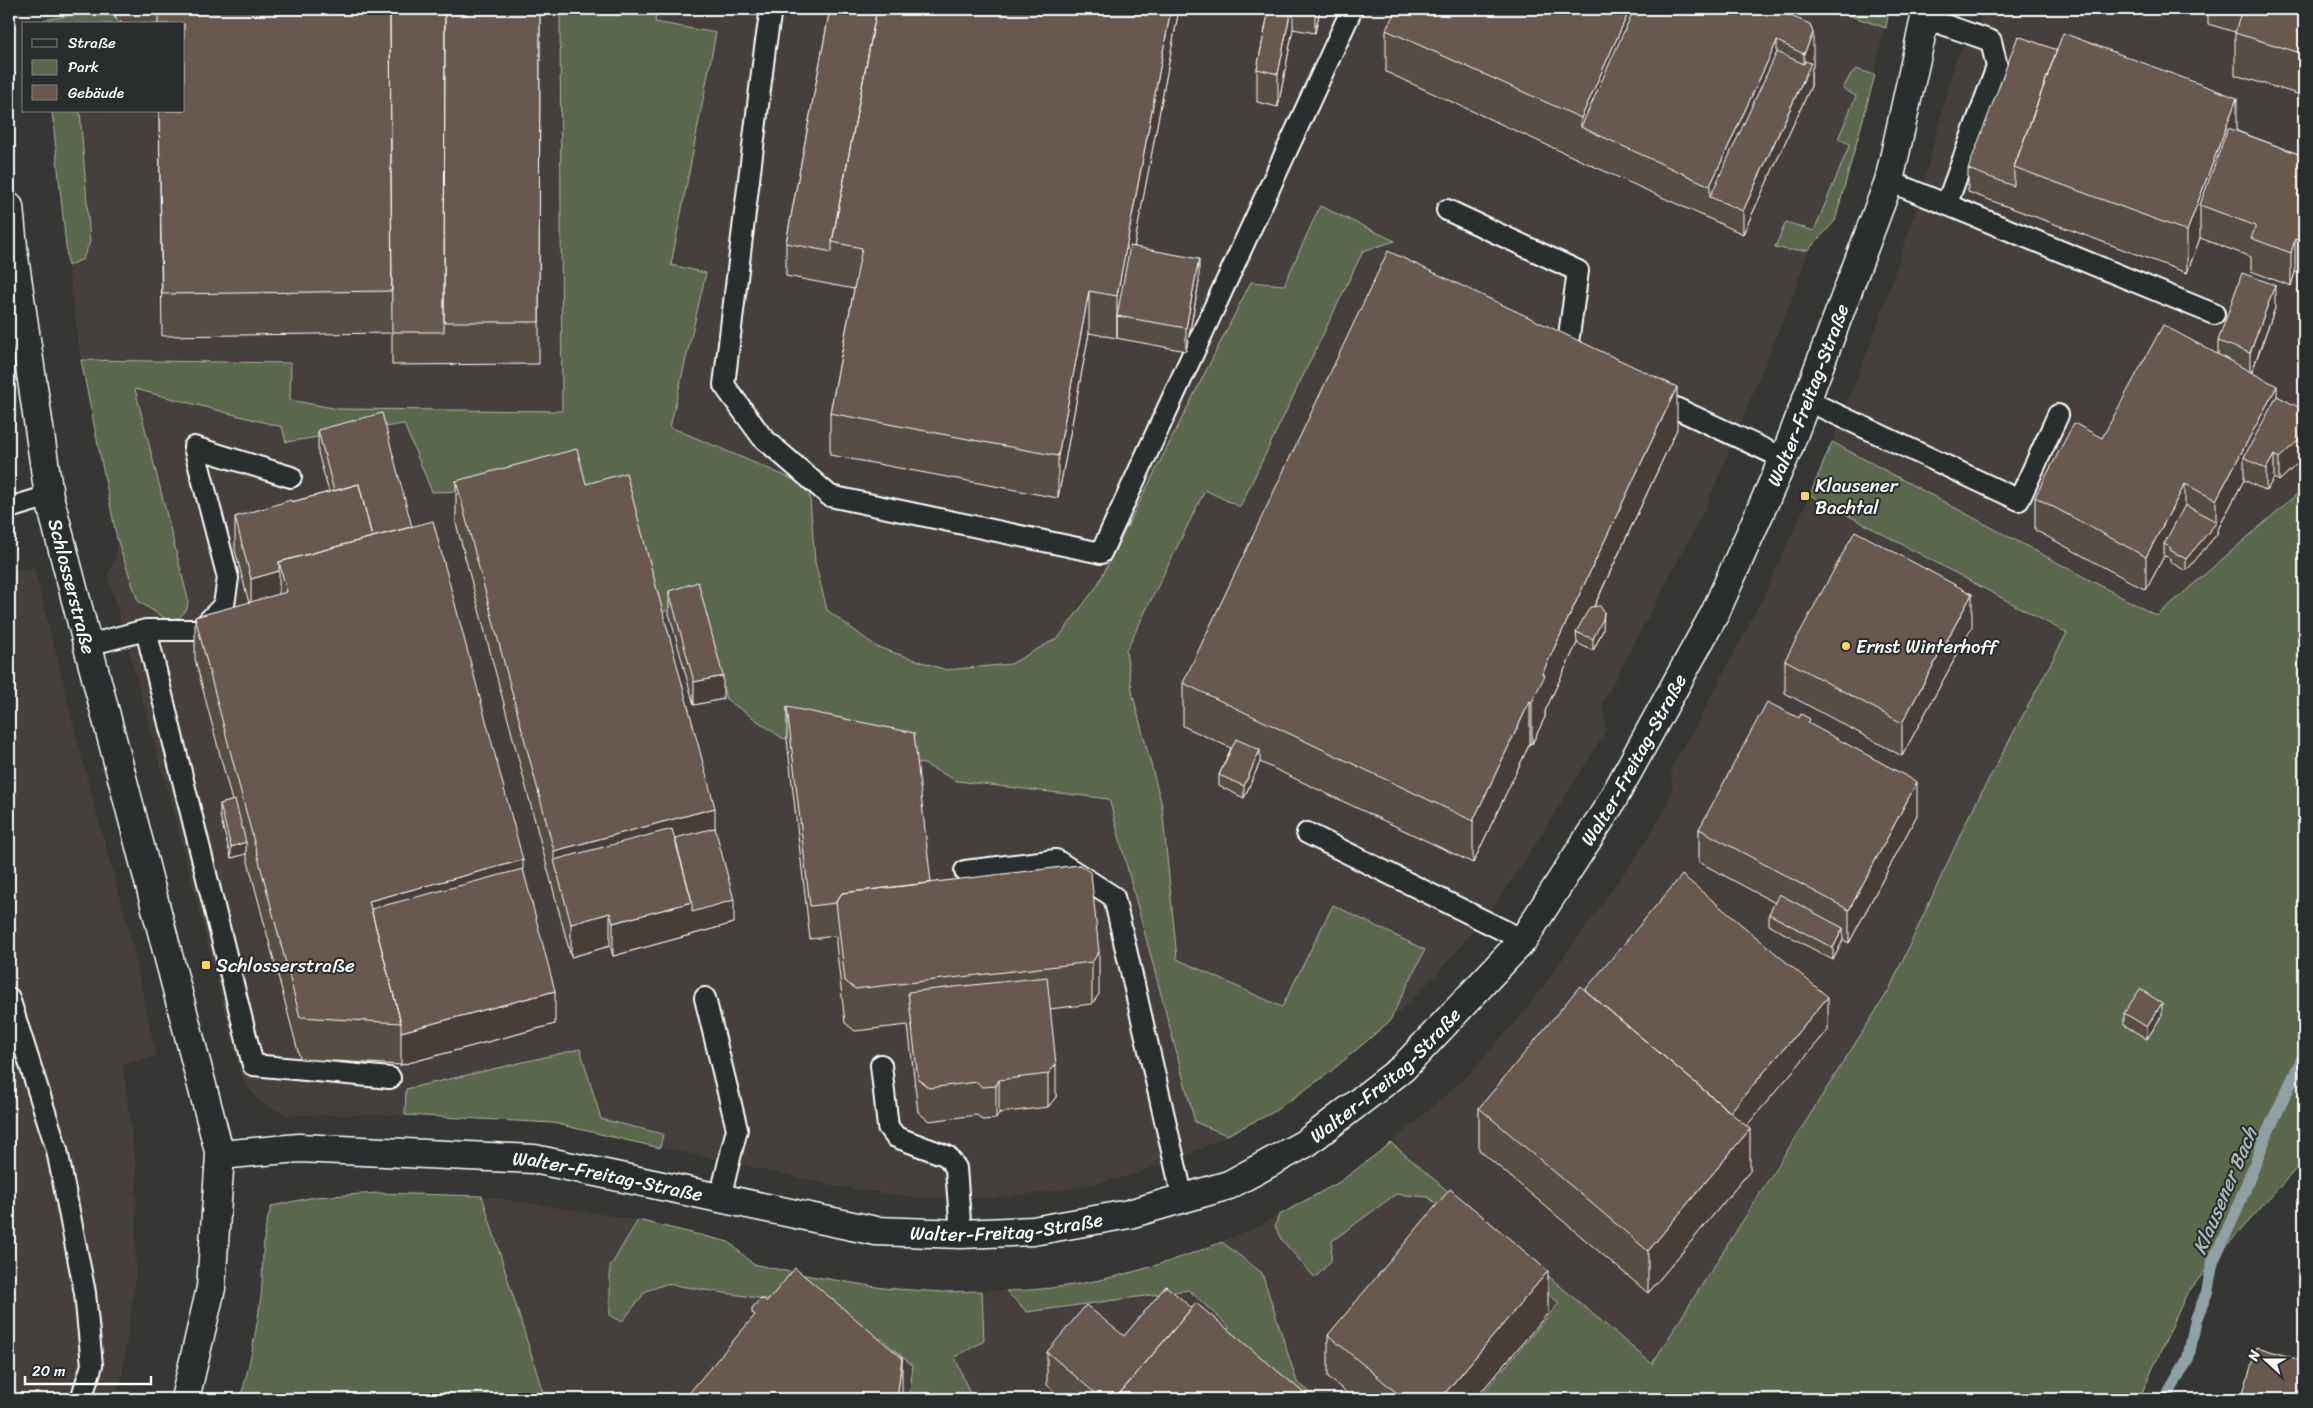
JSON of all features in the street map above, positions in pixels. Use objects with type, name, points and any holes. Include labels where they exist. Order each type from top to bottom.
[{"type":"street","name":"Walter-Freitag-Straße","points":[[220,1155],[299,1148],[534,1159],[876,1231],[961,1234],[1033,1231],[1129,1214],[1229,1185],[1306,1143],[1403,1068],[1523,940],[1609,806],[1715,613],[1783,458],[1889,181],[1926,14]]},
{"type":"street","name":"Schlosserstraße","points":[[9,208],[14,257],[49,496],[220,1155],[212,1288],[185,1399]]},
{"type":"lane","points":[[771,9],[763,58],[724,385],[762,437],[830,496],[1101,553],[1352,9]]},
{"type":"lane","points":[[1926,14],[1990,41],[1997,67],[1947,203]]},
{"type":"lane","points":[[1889,181],[1947,203],[2214,314]]},
{"type":"lane","points":[[1447,210],[1578,271],[1566,357],[1584,365]]},
{"type":"lane","points":[[1638,391],[1783,458]]},
{"type":"lane","points":[[1806,400],[2019,500],[2058,415]]},
{"type":"lane","points":[[88,644],[146,630],[200,630],[224,605],[228,578],[194,447],[291,478]]},
{"type":"lane","points":[[9,508],[49,496]]},
{"type":"lane","points":[[146,630],[254,1065],[390,1078]]},
{"type":"lane","points":[[1307,833],[1523,940]]},
{"type":"lane","points":[[965,871],[1056,860],[1114,897],[1183,1199]]},
{"type":"lane","points":[[9,998],[57,1150],[85,1293],[92,1365],[81,1399]]},
{"type":"lane","points":[[705,998],[737,1129],[720,1198]]},
{"type":"lane","points":[[881,1065],[888,1127],[896,1137],[947,1156],[956,1168],[961,1234]]},
{"type":"shaded area","points":[[42,9],[1889,9],[1859,138],[1835,221],[1808,251],[1792,299],[1705,509],[1603,703],[1606,731],[1526,859],[1491,910],[1438,973],[1389,1022],[1329,1073],[1272,1113],[1194,1152],[1130,1176],[1064,1190],[993,1198],[919,1198],[840,1187],[553,1123],[405,1115],[288,1115],[260,1103],[241,1076],[180,836],[108,575],[116,557],[117,539],[81,360],[68,266],[52,112],[185,112],[185,22],[43,22]]},
{"type":"shaded area","points":[[1982,9],[2304,9],[2304,488],[2157,616],[1832,442],[1876,329],[1918,203],[1956,59],[1979,22]]},
{"type":"shaded area","points":[[1810,495],[2068,633],[1969,816],[1889,989],[1652,1364],[1613,1399],[545,1399],[482,1196],[638,1220],[729,1242],[753,1264],[883,1288],[942,1292],[1029,1290],[1103,1279],[1180,1259],[1259,1226],[1341,1181],[1391,1143],[1466,1077],[1529,1006],[1637,855],[1667,806],[1672,786],[1671,767],[1695,728],[1765,593]]},
{"type":"shaded area","points":[[34,567],[90,789],[130,934],[156,1056],[123,1065],[137,1176],[135,1284],[121,1381],[113,1399],[9,1399],[9,571]]},
{"type":"green space","points":[[560,9],[657,9],[655,22],[716,33],[671,265],[706,273],[670,427],[809,486],[815,562],[827,610],[877,647],[946,670],[1011,664],[1059,637],[1097,586],[1251,282],[1284,285],[1320,206],[1395,241],[1363,251],[1240,507],[1205,490],[1126,651],[1133,696],[1162,806],[1177,959],[1282,1007],[1333,905],[1425,950],[1389,1022],[1329,1073],[1272,1113],[1227,1135],[1195,1122],[1109,799],[957,781],[924,764],[782,738],[726,699],[700,602],[655,614],[578,489],[432,492],[404,424],[286,442],[282,427],[135,389],[188,599],[187,609],[179,618],[166,619],[138,601],[117,539],[81,360],[291,363],[290,400],[338,409],[562,411]]},
{"type":"green space","points":[[1831,9],[1889,9],[1886,28]]},
{"type":"green space","points":[[107,10],[119,22],[43,22],[43,20]]},
{"type":"green space","points":[[1856,69],[1875,75],[1835,221],[1808,250],[1788,250],[1775,247],[1786,222],[1814,231],[1850,144],[1838,139],[1856,96],[1843,89],[1850,75]]},
{"type":"green space","points":[[52,112],[80,112],[90,242],[83,259],[68,266]]},
{"type":"green space","points":[[1832,442],[2157,616],[2304,488],[2304,1160],[2213,1261],[2186,1295],[2139,1399],[1478,1399],[1559,1303],[1428,1197],[1396,1194],[1332,1241],[1331,1261],[1315,1278],[1281,1239],[1275,1226],[1279,1215],[1341,1181],[1391,1143],[1652,1364],[1889,990],[1969,816],[2067,633],[1810,495]]},
{"type":"green space","points":[[580,1049],[601,1119],[663,1134],[660,1148],[553,1123],[405,1115],[406,1089]]},
{"type":"green space","points":[[378,1193],[482,1196],[545,1399],[240,1399],[257,1323],[261,1297],[264,1239],[272,1206],[314,1197]]},
{"type":"green space","points":[[638,1220],[729,1242],[753,1264],[804,1275],[883,1288],[942,1292],[982,1291],[984,1341],[955,1357],[972,1399],[909,1399],[913,1366],[882,1339],[849,1341],[804,1305],[666,1284],[646,1291],[622,1322],[610,1315],[610,1267]]},
{"type":"green space","points":[[1222,1242],[1262,1273],[1297,1382],[1319,1399],[1270,1399],[1215,1353],[1229,1327],[1189,1290],[1027,1312],[1006,1291],[1061,1287],[1116,1276],[1170,1261]]},
{"type":"building","points":[[158,9],[390,9],[392,291],[162,294],[159,112],[185,112],[185,22],[158,22]]},
{"type":"building","points":[[390,9],[445,9],[444,332],[392,332]]},
{"type":"building","points":[[445,9],[540,9],[539,322],[444,322]]},
{"type":"building","points":[[830,9],[877,9],[832,242],[832,252],[786,243]]},
{"type":"building","points":[[877,9],[1171,9],[1117,296],[1089,291],[1058,456],[830,413],[862,248],[832,242]]},
{"type":"building","points":[[1269,9],[1291,9],[1278,74],[1257,69]]},
{"type":"building","points":[[1396,9],[1630,9],[1581,118],[1386,30]]},
{"type":"building","points":[[1634,9],[1788,9],[1786,14],[1810,24],[1813,33],[1804,54],[1777,41],[1710,186],[1581,127]]},
{"type":"building","points":[[2242,9],[2304,9],[2304,54],[2235,33]]},
{"type":"building","points":[[2063,33],[2237,98],[2187,231],[2014,167]]},
{"type":"building","points":[[2018,36],[2057,50],[2014,167],[2014,186],[1968,169]]},
{"type":"building","points":[[1777,52],[1804,64],[1805,61],[1811,63],[1743,211],[1710,197]]},
{"type":"building","points":[[2228,128],[2304,156],[2304,231],[2299,240],[2295,239],[2291,253],[2251,238],[2256,226],[2200,205]]},
{"type":"building","points":[[1130,246],[1199,259],[1186,328],[1117,316]]},
{"type":"building","points":[[1388,251],[1677,387],[1542,674],[1545,675],[1532,702],[1530,701],[1473,821],[1183,683]]},
{"type":"building","points":[[2242,273],[2275,285],[2250,353],[2218,341]]},
{"type":"building","points":[[2163,325],[2277,386],[2216,500],[2185,484],[2146,557],[2035,497],[2074,423],[2102,438]]},
{"type":"building","points":[[2277,396],[2304,410],[2304,429],[2298,441],[2279,458],[2274,455],[2266,469],[2244,457]]},
{"type":"building","points":[[382,413],[412,527],[372,537],[359,484],[334,491],[318,430]]},
{"type":"building","points":[[577,449],[586,484],[626,473],[715,808],[554,851],[456,481]]},
{"type":"building","points":[[359,484],[372,537],[279,562],[279,571],[251,579],[235,517],[291,500],[292,502]]},
{"type":"building","points":[[2185,505],[2217,522],[2186,559],[2170,550],[2171,548],[2164,544]]},
{"type":"building","points":[[433,521],[523,860],[369,901],[401,1023],[300,1017],[195,617],[287,592],[279,562]]},
{"type":"building","points":[[1855,531],[1972,594],[1902,723],[1785,660]]},
{"type":"building","points":[[698,582],[723,676],[694,682],[669,591]]},
{"type":"building","points":[[1600,606],[1604,612],[1603,619],[1593,639],[1576,632],[1590,607]]},
{"type":"building","points":[[1767,702],[1799,718],[1801,714],[1810,719],[1808,723],[1917,782],[1849,910],[1699,829]]},
{"type":"building","points":[[787,707],[914,733],[931,883],[842,893],[836,903],[810,906]]},
{"type":"building","points":[[1236,739],[1260,750],[1244,786],[1219,775]]},
{"type":"building","points":[[235,800],[246,842],[231,847],[220,804]]},
{"type":"building","points":[[715,828],[734,900],[692,912],[692,902],[675,838]]},
{"type":"building","points":[[672,829],[692,902],[613,923],[610,913],[571,924],[554,860]]},
{"type":"building","points":[[1080,865],[1091,873],[1099,952],[1092,962],[855,989],[845,981],[836,902],[842,893]]},
{"type":"building","points":[[523,869],[555,991],[401,1032],[401,1023],[371,909]]},
{"type":"building","points":[[1682,875],[1828,997],[1730,1112],[1585,990]]},
{"type":"building","points":[[1779,894],[1843,928],[1833,948],[1769,914]]},
{"type":"building","points":[[1047,977],[1056,1064],[1048,1074],[999,1080],[996,1086],[982,1087],[977,1082],[929,1088],[918,1079],[908,992]]},
{"type":"building","points":[[1580,986],[1750,1129],[1648,1251],[1479,1108]]},
{"type":"building","points":[[2140,989],[2162,1003],[2147,1027],[2124,1013]]},
{"type":"building","points":[[1450,1189],[1548,1271],[1440,1399],[1404,1399],[1328,1335]]},
{"type":"building","points":[[795,1268],[902,1358],[897,1399],[684,1399],[755,1315],[752,1313],[752,1308],[759,1300],[764,1299],[767,1302]]},
{"type":"building","points":[[1166,1286],[1192,1308],[1115,1399],[1102,1399],[1047,1352],[1086,1305],[1124,1336]]},
{"type":"building","points":[[1196,1303],[1311,1399],[1115,1399]]},
{"type":"building","points":[[2257,1347],[2304,1361],[2304,1388],[2299,1399],[2241,1399]]},
{"type":"waterway","name":"Klausener Bach","points":[[2165,1399],[2188,1359],[2196,1319],[2207,1292],[2213,1261],[2235,1214],[2268,1131],[2304,1055]]},
{"type":"place","name":"Klausener Bachtal","points":[[1805,496]]},
{"type":"place","name":"Ernst Winterhoff","points":[[1846,646]]},
{"type":"place","name":"Schlosserstraße","points":[[206,965]]}]
